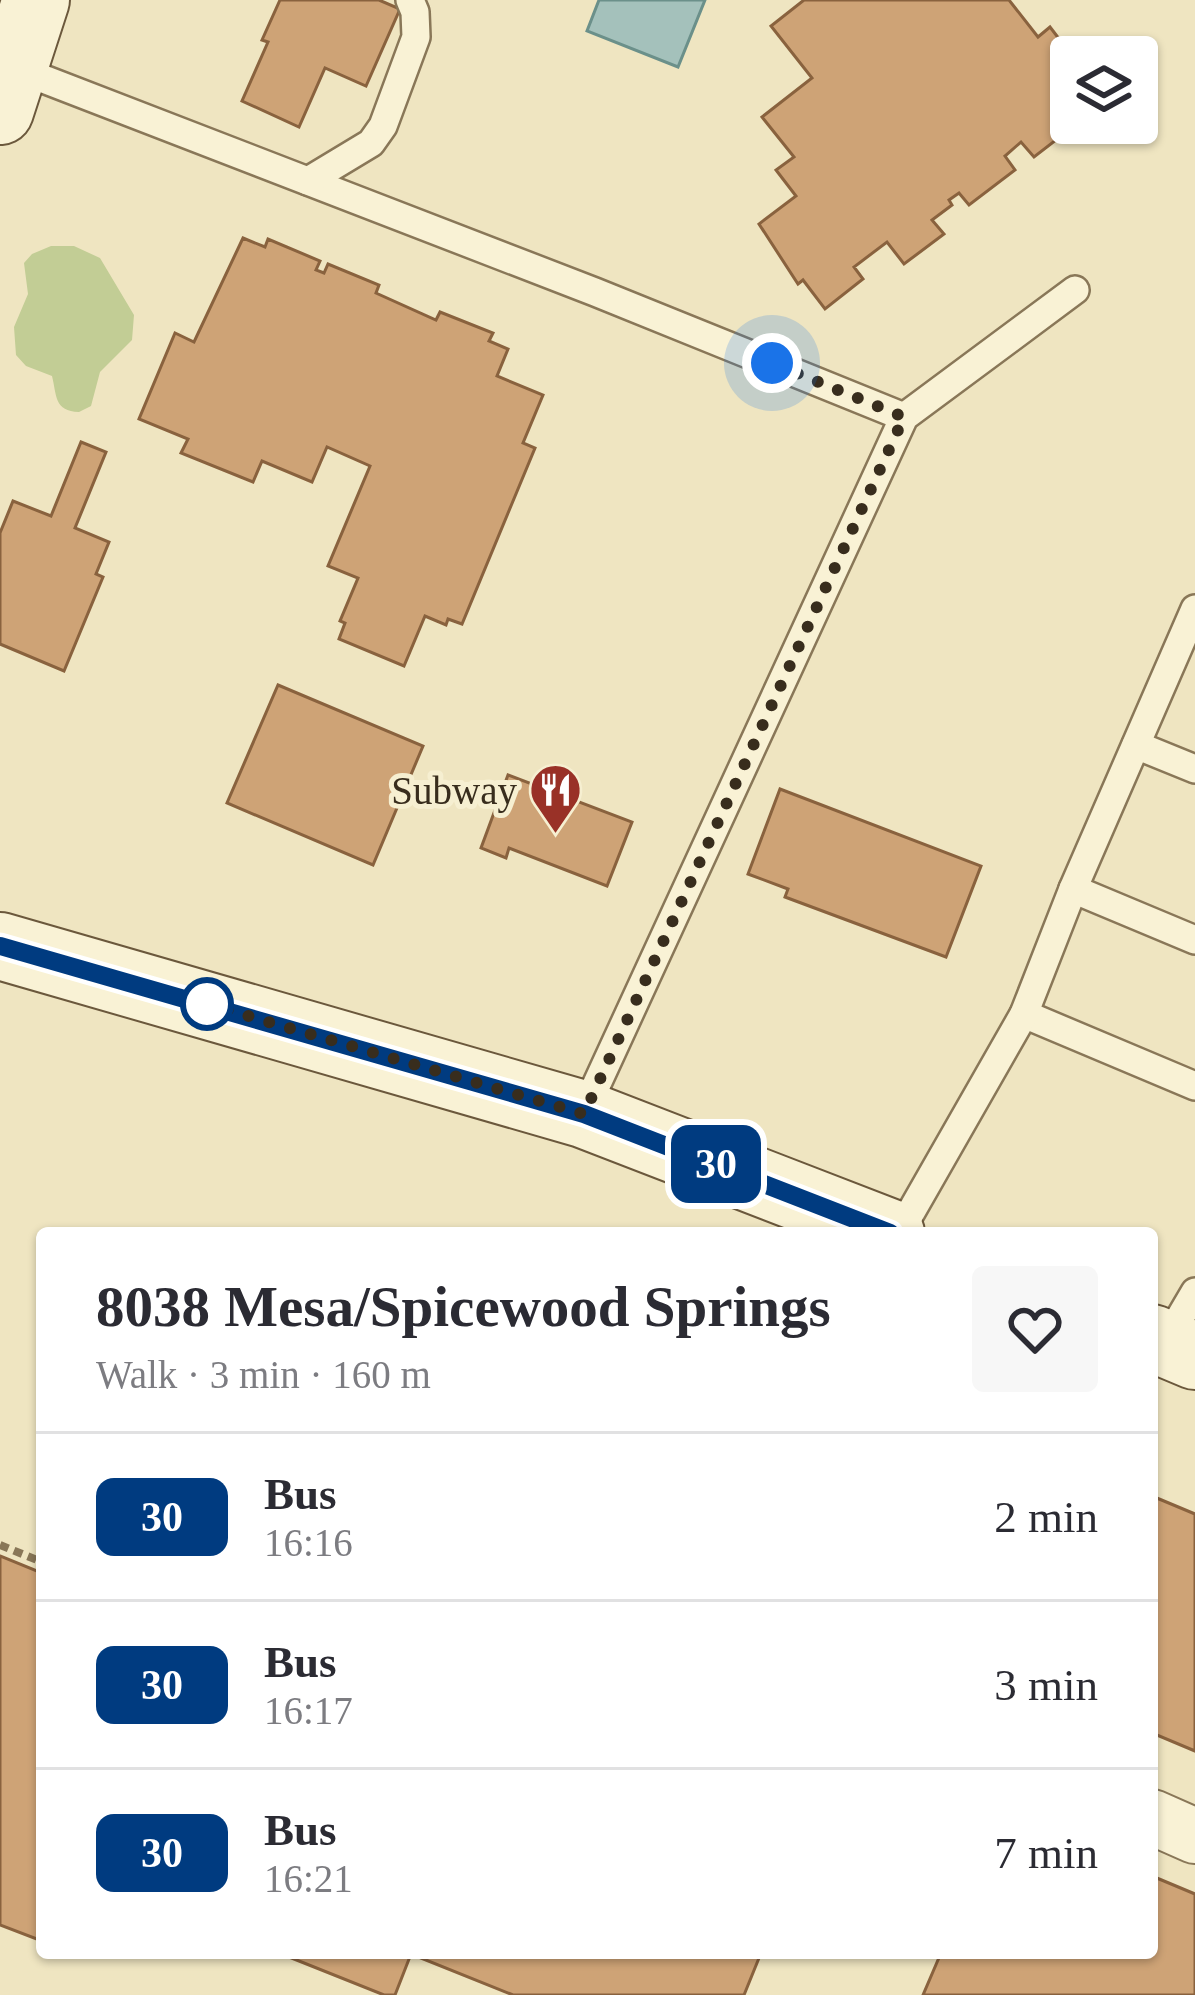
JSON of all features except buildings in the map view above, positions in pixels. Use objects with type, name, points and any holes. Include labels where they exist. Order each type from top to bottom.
[{"type":"street","points":[[7,89],[36,0]]},
{"type":"street","points":[[0,946],[584,1114],[879,1227]]},
{"type":"street","points":[[1158,1820],[1195,1835]]},
{"type":"lane","points":[[308,181],[371,143],[383,126],[416,37],[410,0]]},
{"type":"lane","points":[[7,89],[308,181],[904,417]]},
{"type":"lane","points":[[584,1114],[904,417],[1075,290]]},
{"type":"lane","points":[[899,1227],[1024,1014],[1195,609]]},
{"type":"lane","points":[[1136,745],[1195,769]]},
{"type":"lane","points":[[1073,889],[1195,940]]},
{"type":"lane","points":[[1024,1014],[1195,1086]]},
{"type":"path","points":[[0,1545],[36,1560]]},
{"type":"green space","points":[[51,246],[74,246],[100,258],[134,315],[132,340],[100,372],[91,406],[79,412],[61,405],[52,376],[26,366],[16,355],[14,327],[28,294],[24,263]]},
{"type":"water","points":[[599,0],[705,0],[678,67],[587,31]]},
{"type":"bus line","name":"30","points":[[0,946],[584,1114],[875,1227]]},
{"type":"place","name":"Subway","points":[[556,836]]},
{"type":"route","points":[[207,1004],[584,1114],[904,417],[772,363]]}]
